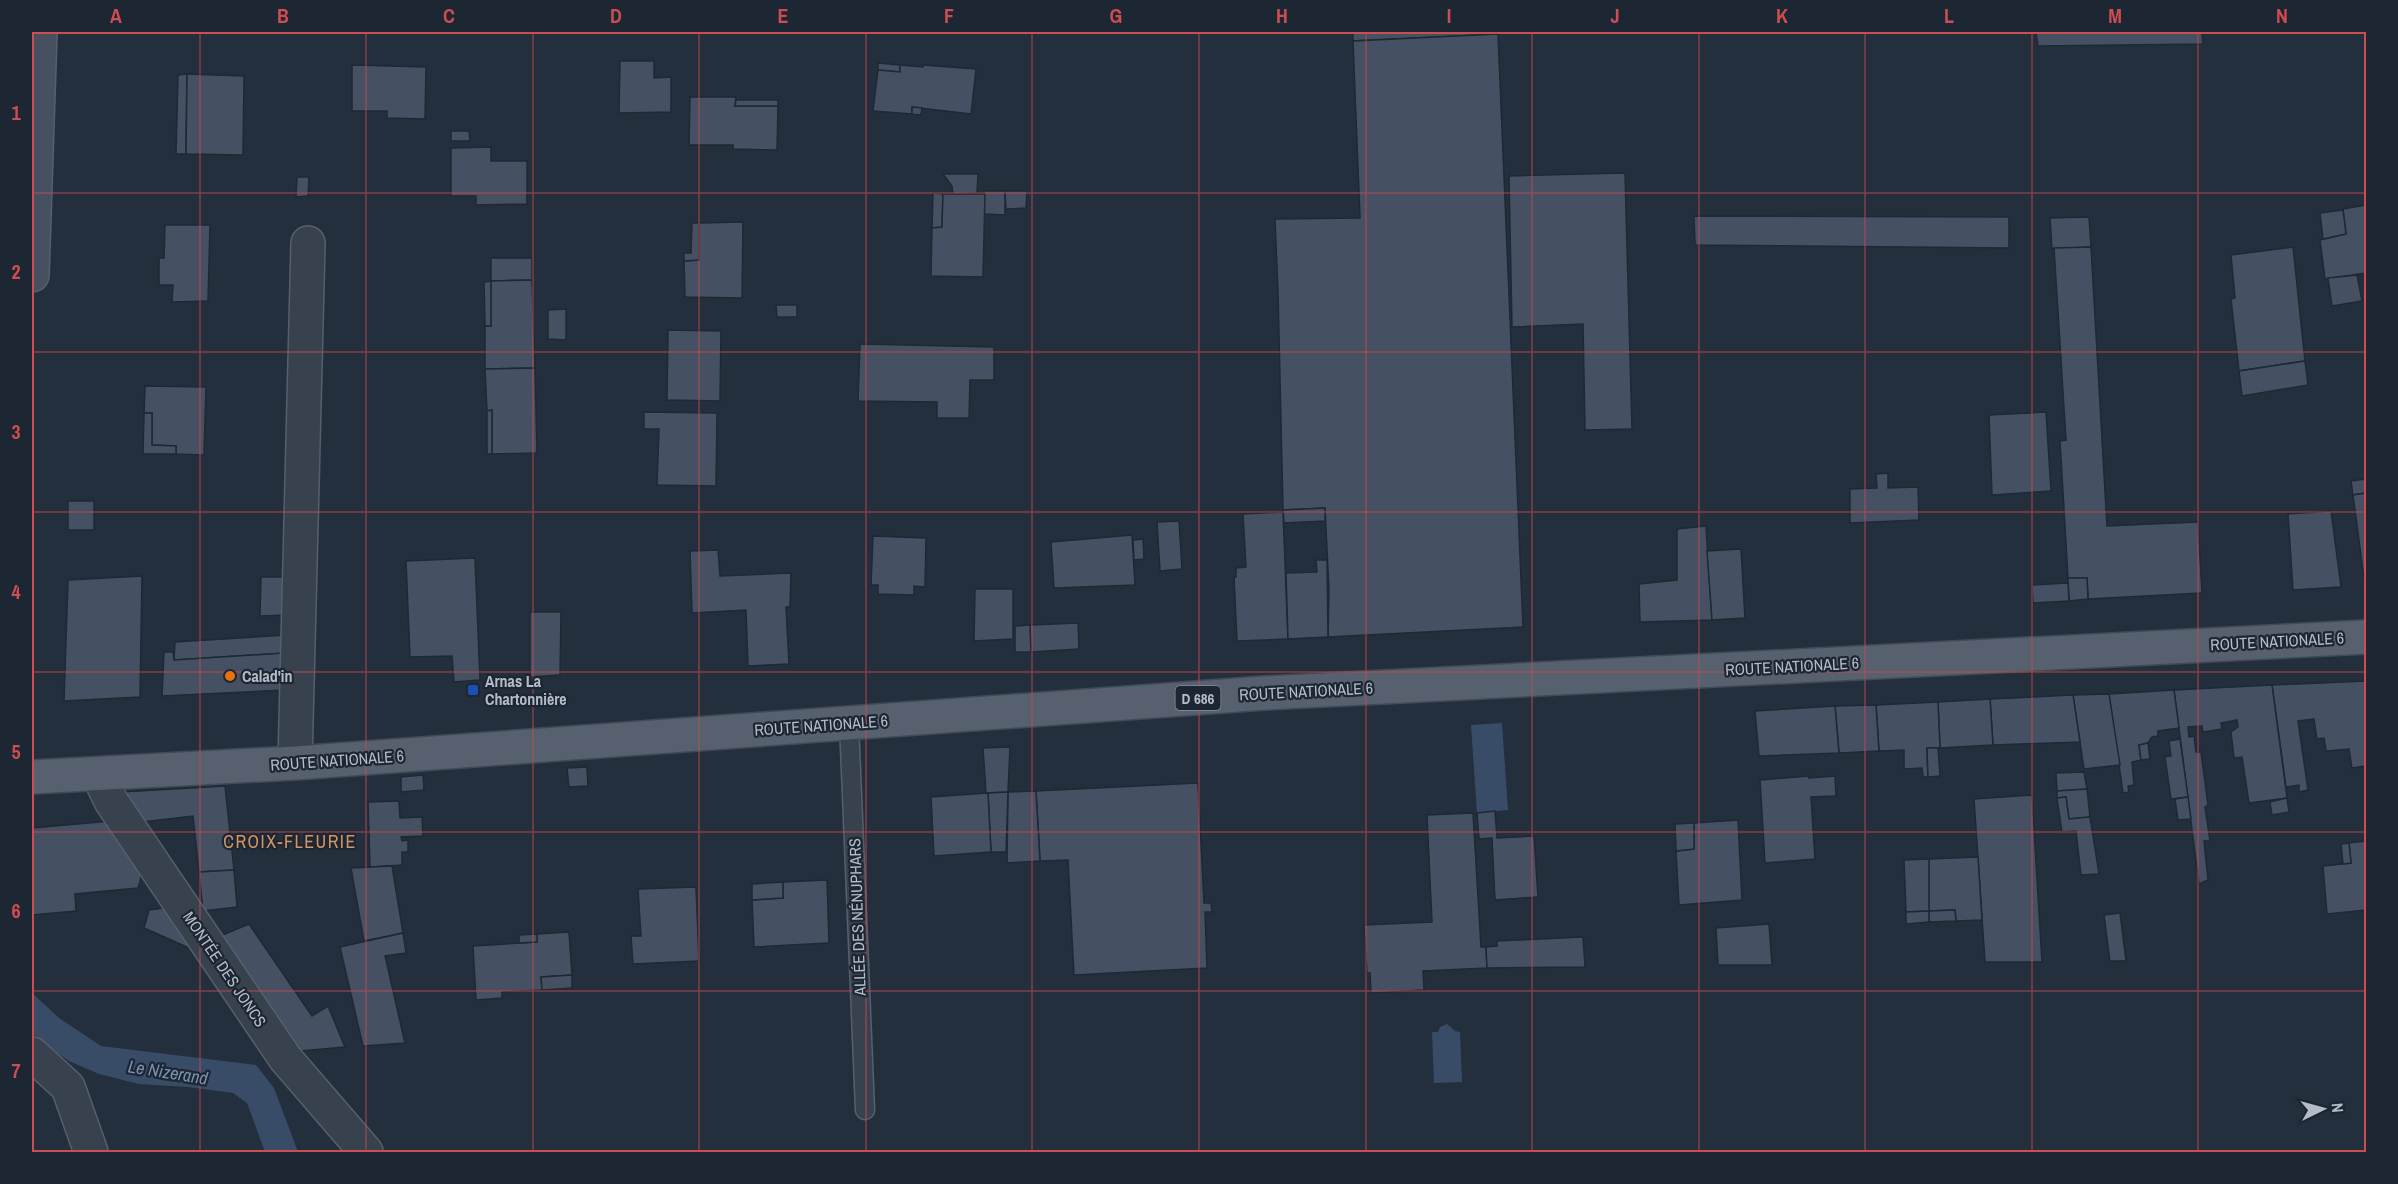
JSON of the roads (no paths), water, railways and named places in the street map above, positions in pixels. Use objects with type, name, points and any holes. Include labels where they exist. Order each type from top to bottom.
[{"type":"main road","name":"ROUTE NATIONALE 6","points":[[32,777],[295,763],[1265,693],[2367,637]]},
{"type":"street","points":[[32,275],[40,32]]},
{"type":"street","points":[[295,763],[308,243]]},
{"type":"street","name":"MONTÉE DES JONCS","points":[[98,774],[111,801],[285,1058],[366,1152]]},
{"type":"street","points":[[32,1054],[68,1088],[91,1152]]},
{"type":"lane","name":"ALLÉE DES NÉNUPHARS","points":[[849,723],[865,1110]]},
{"type":"water","points":[[1502,723],[1508,810],[1477,813],[1471,725]]},
{"type":"water","name":"Le Nizerand","points":[[32,993],[59,1018],[101,1046],[256,1065],[274,1088],[298,1152],[265,1152],[247,1103],[233,1093],[139,1084],[99,1074],[69,1061],[40,1041],[32,1032]]},
{"type":"water","points":[[1447,1024],[1460,1032],[1462,1082],[1434,1083],[1432,1032],[1438,1032],[1440,1027]]},
{"type":"place","name":"Calad'in","points":[[230,676]]},
{"type":"place","name":"Arnas La Chartonnière","points":[[473,690]]},
{"type":"district","name":"CROIX-FLEURIE","points":[[290,841]]}]
